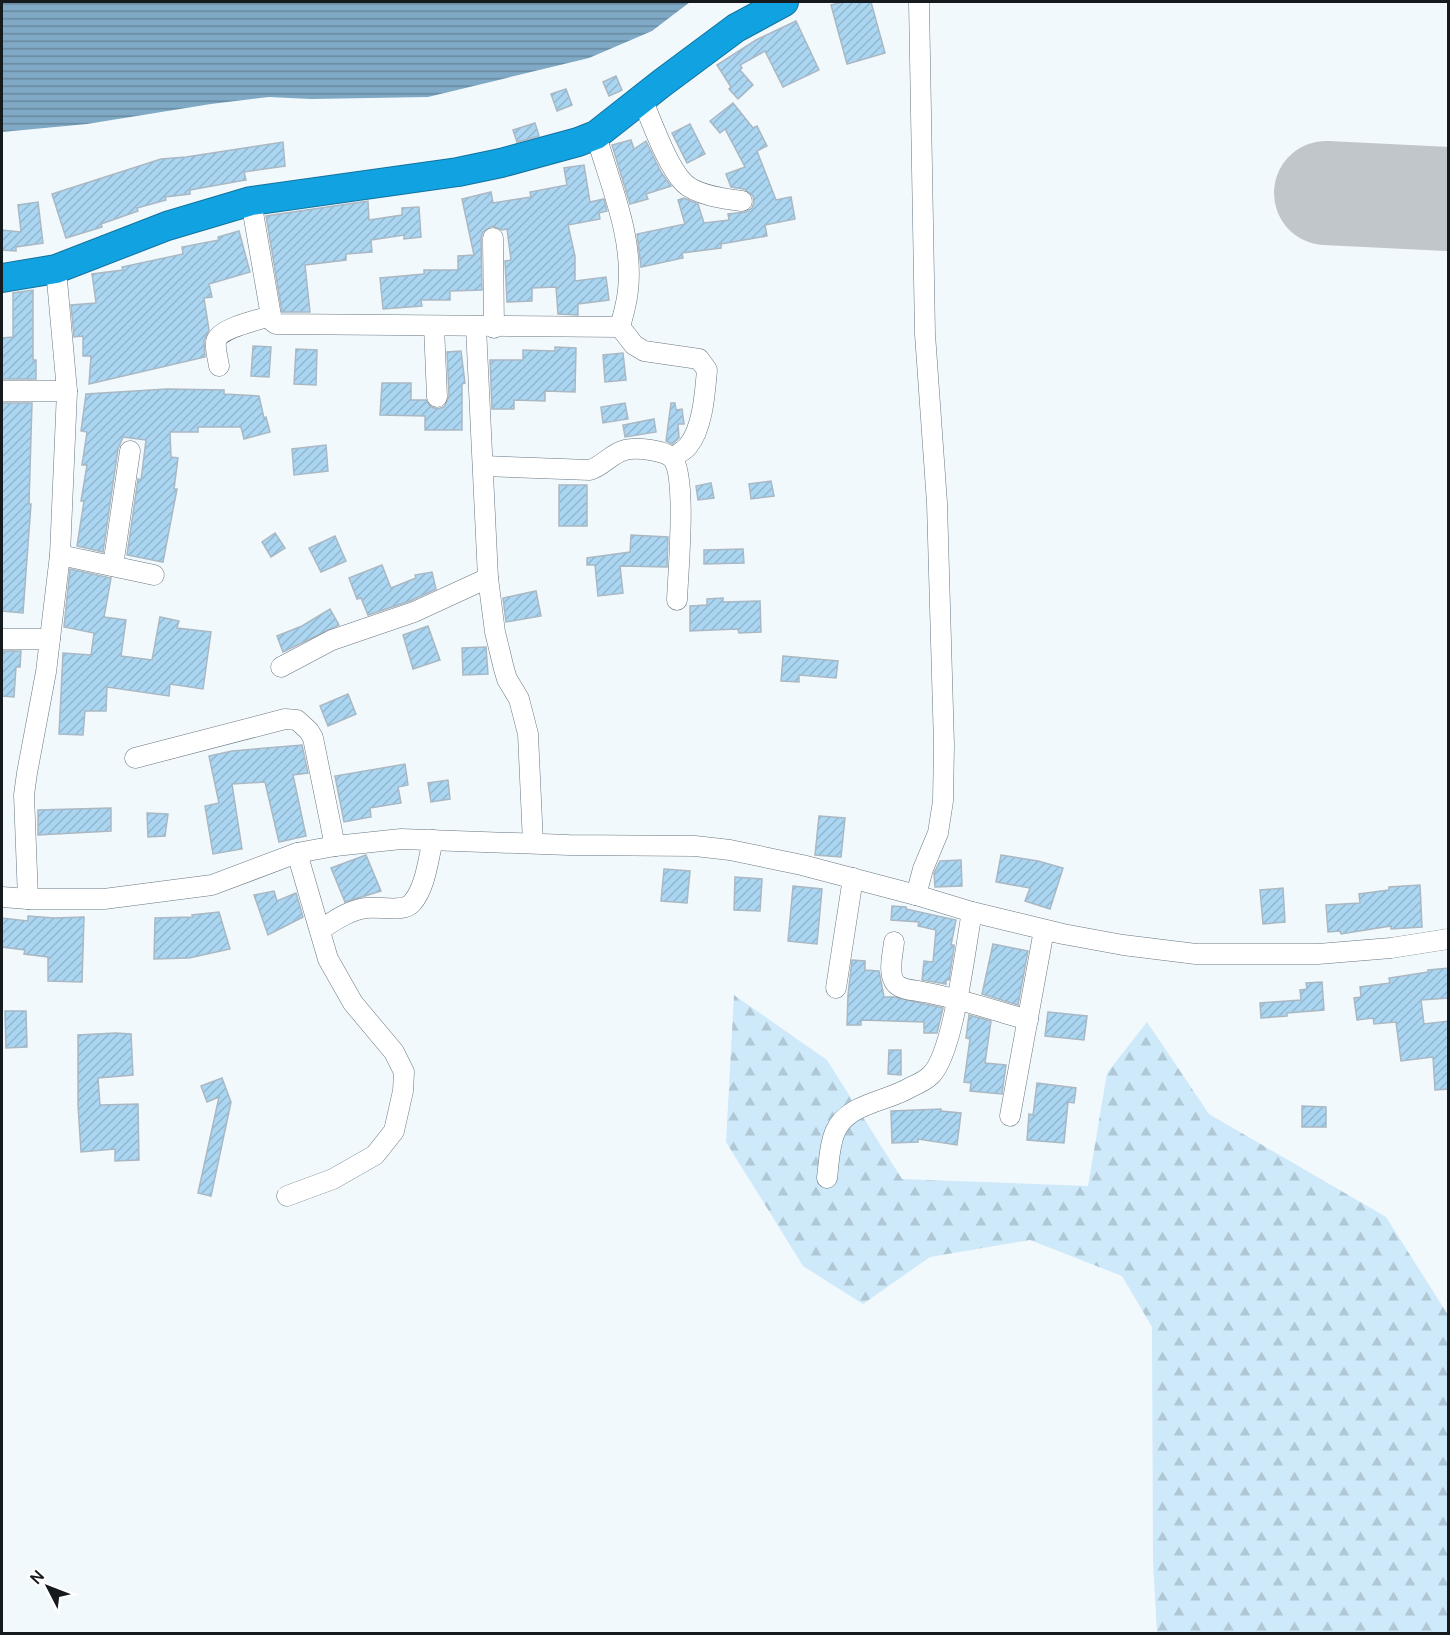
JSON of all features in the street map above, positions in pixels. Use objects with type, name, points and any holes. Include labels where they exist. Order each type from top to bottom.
[{"type":"highway","points":[[2,278],[56,269],[167,226],[251,201],[501,164],[596,135],[736,28],[784,2]]},
{"type":"street","points":[[916,895],[923,869],[938,832],[943,801],[944,746],[937,503],[925,334],[919,2]]},
{"type":"street","points":[[642,99],[674,170],[685,185],[724,199],[742,201]]},
{"type":"street","points":[[596,135],[623,227],[627,253],[628,290],[620,327]]},
{"type":"street","points":[[251,201],[271,316],[276,324],[620,327],[640,349],[699,359],[707,370],[704,402],[689,445],[673,458]]},
{"type":"street","points":[[493,238],[485,327],[483,466],[488,578],[495,632],[504,669],[519,699],[528,735],[533,843]]},
{"type":"street","points":[[28,899],[24,795],[50,639],[60,555],[67,391],[56,269]]},
{"type":"street","points":[[219,366],[216,341],[219,336],[231,328],[271,316]]},
{"type":"street","points":[[434,326],[437,397]]},
{"type":"street","points":[[2,391],[67,391]]},
{"type":"street","points":[[483,466],[590,470],[599,467],[622,451],[632,449],[661,451],[673,458],[678,473],[680,507],[677,600]]},
{"type":"street","points":[[113,567],[130,451]]},
{"type":"street","points":[[60,555],[154,574]]},
{"type":"street","points":[[281,667],[332,640],[414,612],[488,578]]},
{"type":"street","points":[[2,639],[50,639]]},
{"type":"street","points":[[135,758],[285,719],[297,720],[313,738],[335,846]]},
{"type":"street","points":[[2,897],[104,899],[212,885],[297,853],[335,846],[401,839],[695,846],[730,850],[802,865],[1044,930],[1124,945],[1196,954],[1318,954],[1391,948],[1449,939]]},
{"type":"street","points":[[320,930],[357,910],[402,908],[411,905],[422,883],[433,840]]},
{"type":"street","points":[[287,1196],[333,1179],[375,1155],[394,1131],[403,1091],[404,1072],[394,1052],[353,1003],[328,959],[297,853]]},
{"type":"street","points":[[836,988],[853,878]]},
{"type":"street","points":[[827,1178],[834,1132],[843,1119],[856,1110],[902,1093],[930,1076],[940,1062],[951,1030],[972,912]]},
{"type":"street","points":[[1010,1116],[1044,930]]},
{"type":"street","points":[[894,942],[891,971],[895,984],[1028,1020]]},
{"type":"green space","points":[[734,995],[827,1060],[902,1179],[1088,1186],[1107,1073],[1147,1022],[1209,1114],[1386,1217],[1448,1315],[1448,1633],[1157,1633],[1153,1561],[1152,1327],[1122,1276],[1030,1240],[930,1257],[863,1304],[803,1266],[726,1142]]},
{"type":"shaded area","points":[[2,2],[690,2],[652,31],[589,58],[428,97],[311,99],[269,97],[87,124],[2,132]]},
{"type":"building","points":[[842,2],[871,2],[885,53],[847,64],[831,5]]},
{"type":"building","points":[[796,21],[819,70],[783,87],[765,51],[740,65],[742,68],[740,70],[753,85],[738,99],[729,89],[731,87],[717,65],[756,40]]},
{"type":"building","points":[[616,76],[622,90],[609,96],[603,82]]},
{"type":"building","points":[[566,89],[572,105],[557,111],[551,94]]},
{"type":"building","points":[[733,103],[753,128],[757,126],[767,146],[757,151],[776,200],[791,197],[795,219],[765,225],[767,236],[721,244],[721,248],[682,253],[683,258],[641,267],[637,234],[685,224],[678,200],[684,198],[698,204],[704,223],[729,220],[728,214],[746,212],[752,208],[753,196],[744,189],[731,187],[726,174],[745,167],[725,129],[720,133],[710,121]]},
{"type":"building","points":[[535,123],[539,136],[517,142],[513,130]]},
{"type":"building","points":[[690,124],[705,154],[687,163],[672,133]]},
{"type":"building","points":[[631,140],[634,149],[646,141],[661,172],[671,186],[646,194],[648,199],[630,204],[612,145]]},
{"type":"building","points":[[283,142],[285,166],[244,172],[246,180],[190,190],[190,194],[165,197],[166,200],[137,208],[138,211],[101,224],[102,227],[66,238],[52,194],[161,159]]},
{"type":"building","points":[[584,165],[590,202],[604,199],[607,211],[599,213],[600,219],[568,225],[575,256],[575,281],[606,277],[609,300],[578,304],[578,315],[558,314],[556,287],[532,288],[532,301],[507,302],[505,261],[511,260],[507,229],[502,230],[492,226],[483,232],[481,238],[482,290],[450,291],[450,300],[421,300],[422,306],[383,309],[380,278],[424,274],[424,270],[458,270],[458,256],[474,255],[462,199],[491,192],[493,203],[531,197],[530,192],[567,185],[564,168]]},
{"type":"building","points":[[368,201],[369,220],[402,215],[402,208],[419,207],[421,237],[404,239],[404,235],[371,240],[372,252],[346,254],[346,260],[305,265],[310,312],[282,312],[266,216]]},
{"type":"building","points":[[38,202],[43,243],[16,247],[16,251],[2,250],[2,230],[21,232],[18,205]]},
{"type":"building","points":[[239,231],[250,272],[209,284],[212,297],[204,298],[209,330],[204,341],[205,357],[89,384],[91,356],[83,356],[83,336],[74,337],[71,305],[96,303],[92,274],[123,270],[122,267],[183,254],[182,247],[219,240],[218,237]]},
{"type":"building","points":[[33,290],[33,360],[36,360],[36,379],[2,379],[2,338],[13,337],[13,293]]},
{"type":"building","points":[[253,346],[271,347],[269,377],[251,376]]},
{"type":"building","points":[[555,347],[576,348],[575,392],[545,391],[545,401],[514,400],[514,409],[492,409],[490,360],[523,360],[523,350],[555,351]]},
{"type":"building","points":[[296,349],[317,350],[316,385],[294,384]]},
{"type":"building","points":[[461,351],[465,383],[462,384],[462,430],[425,430],[425,416],[380,415],[382,383],[411,383],[411,400],[426,400],[431,407],[437,409],[444,407],[449,396],[447,352]]},
{"type":"building","points":[[623,353],[626,380],[605,382],[603,355]]},
{"type":"building","points":[[167,389],[224,390],[224,394],[259,396],[270,432],[244,439],[241,427],[198,427],[198,432],[170,432],[171,457],[178,458],[174,489],[177,489],[163,562],[127,555],[146,440],[123,437],[118,449],[103,552],[77,546],[87,465],[82,465],[87,432],[81,431],[86,394]]},
{"type":"building","points":[[2,403],[32,403],[29,504],[31,504],[23,613],[2,611]]},
{"type":"building","points":[[625,403],[628,419],[603,423],[601,407]]},
{"type":"building","points":[[671,403],[675,403],[676,410],[682,409],[684,424],[678,424],[679,438],[672,444],[666,441]]},
{"type":"building","points":[[654,419],[656,432],[625,437],[623,425]]},
{"type":"building","points":[[326,445],[328,471],[294,475],[292,449]]},
{"type":"building","points":[[771,481],[774,496],[751,499],[749,484]]},
{"type":"building","points":[[711,483],[714,498],[698,500],[696,486]]},
{"type":"building","points":[[559,485],[587,485],[587,526],[559,526]]},
{"type":"building","points":[[275,533],[285,548],[271,557],[262,542]]},
{"type":"building","points":[[631,535],[668,537],[667,567],[620,566],[623,593],[598,596],[595,565],[587,565],[587,558],[630,552]]},
{"type":"building","points":[[335,536],[346,561],[321,572],[309,548]]},
{"type":"building","points":[[743,549],[744,563],[704,564],[704,550]]},
{"type":"building","points":[[382,565],[391,588],[416,578],[415,575],[432,572],[436,589],[410,601],[368,615],[361,598],[357,599],[349,578]]},
{"type":"building","points":[[70,569],[111,578],[104,617],[126,620],[121,656],[152,660],[160,617],[179,621],[177,628],[211,632],[203,689],[170,684],[169,696],[107,687],[106,711],[85,711],[83,735],[59,734],[63,653],[91,655],[94,633],[64,627]]},
{"type":"building","points":[[536,591],[541,616],[506,622],[503,598]]},
{"type":"building","points":[[723,598],[723,602],[760,601],[761,632],[739,633],[738,629],[690,631],[690,606],[707,605],[707,599]]},
{"type":"building","points":[[330,609],[339,625],[283,652],[277,636],[302,626]]},
{"type":"building","points":[[428,626],[440,660],[413,669],[403,635]]},
{"type":"building","points":[[486,647],[488,674],[463,675],[462,648]]},
{"type":"building","points":[[2,651],[21,651],[20,667],[16,667],[14,697],[2,696]]},
{"type":"building","points":[[783,656],[838,661],[836,678],[799,675],[799,682],[781,681]]},
{"type":"building","points":[[348,694],[356,714],[328,726],[320,706]]},
{"type":"building","points":[[302,745],[308,773],[293,775],[306,836],[279,842],[265,782],[232,784],[242,849],[213,854],[205,806],[219,803],[209,756],[232,751]]},
{"type":"building","points":[[405,764],[408,785],[398,787],[401,803],[370,808],[371,817],[344,822],[335,776]]},
{"type":"building","points":[[448,780],[450,799],[431,802],[428,783]]},
{"type":"building","points":[[111,808],[111,831],[38,835],[38,810]]},
{"type":"building","points":[[147,813],[168,814],[165,836],[148,837]]},
{"type":"building","points":[[819,816],[845,818],[841,857],[815,855]]},
{"type":"building","points":[[366,855],[381,891],[345,902],[331,868]]},
{"type":"building","points":[[1001,855],[1063,868],[1050,909],[1025,901],[1030,888],[996,882]]},
{"type":"building","points":[[961,860],[962,886],[935,887],[934,873],[940,861]]},
{"type":"building","points":[[664,869],[690,871],[687,903],[661,901]]},
{"type":"building","points":[[735,877],[762,879],[760,911],[734,910]]},
{"type":"building","points":[[1420,885],[1422,927],[1391,929],[1391,926],[1341,934],[1340,931],[1328,932],[1326,905],[1360,903],[1359,894],[1389,890],[1389,887]]},
{"type":"building","points":[[793,886],[822,889],[817,944],[788,941]]},
{"type":"building","points":[[1283,888],[1285,922],[1263,924],[1260,890]]},
{"type":"building","points":[[274,891],[277,901],[296,893],[303,917],[268,935],[254,895]]},
{"type":"building","points":[[892,906],[906,907],[906,909],[956,920],[951,945],[954,945],[954,948],[949,980],[946,980],[946,984],[922,980],[924,961],[933,962],[936,930],[918,926],[919,922],[891,920]]},
{"type":"building","points":[[219,912],[230,949],[189,958],[154,959],[155,918],[193,917],[192,915]]},
{"type":"building","points":[[28,916],[84,917],[82,982],[48,981],[48,957],[24,954],[25,950],[2,947],[2,918],[28,921]]},
{"type":"building","points":[[993,944],[1028,951],[1018,1005],[982,994]]},
{"type":"building","points":[[852,960],[865,961],[865,970],[879,971],[884,997],[894,997],[943,1008],[937,1033],[924,1033],[924,1022],[861,1020],[861,1025],[847,1025]]},
{"type":"building","points":[[1449,968],[1449,998],[1421,1000],[1424,1024],[1449,1021],[1449,1089],[1435,1090],[1433,1057],[1401,1061],[1396,1022],[1374,1024],[1373,1018],[1357,1020],[1354,998],[1361,997],[1360,987],[1390,983],[1389,978]]},
{"type":"building","points":[[1322,982],[1324,1010],[1261,1018],[1260,1003],[1301,1000],[1300,990],[1307,989],[1306,983]]},
{"type":"building","points":[[5,1011],[26,1011],[27,1047],[6,1048]]},
{"type":"building","points":[[1048,1012],[1087,1016],[1084,1040],[1045,1036]]},
{"type":"building","points":[[969,1015],[991,1021],[985,1063],[1006,1065],[1002,1094],[970,1091],[971,1083],[964,1082],[970,1039],[966,1038]]},
{"type":"building","points":[[131,1034],[133,1075],[98,1078],[100,1105],[138,1104],[139,1160],[115,1161],[115,1149],[81,1152],[78,1035]]},
{"type":"building","points":[[889,1050],[901,1050],[901,1075],[888,1074]]},
{"type":"building","points":[[222,1078],[231,1102],[211,1196],[198,1193],[219,1097],[207,1102],[201,1086]]},
{"type":"building","points":[[1037,1083],[1076,1088],[1074,1103],[1068,1102],[1064,1143],[1027,1140],[1029,1114],[1033,1115]]},
{"type":"building","points":[[1302,1106],[1326,1107],[1326,1127],[1302,1127]]},
{"type":"building","points":[[941,1109],[941,1111],[961,1113],[957,1145],[918,1139],[918,1142],[892,1143],[891,1111]]},
{"type":"runway","points":[[1326,193],[1448,199]]}]
